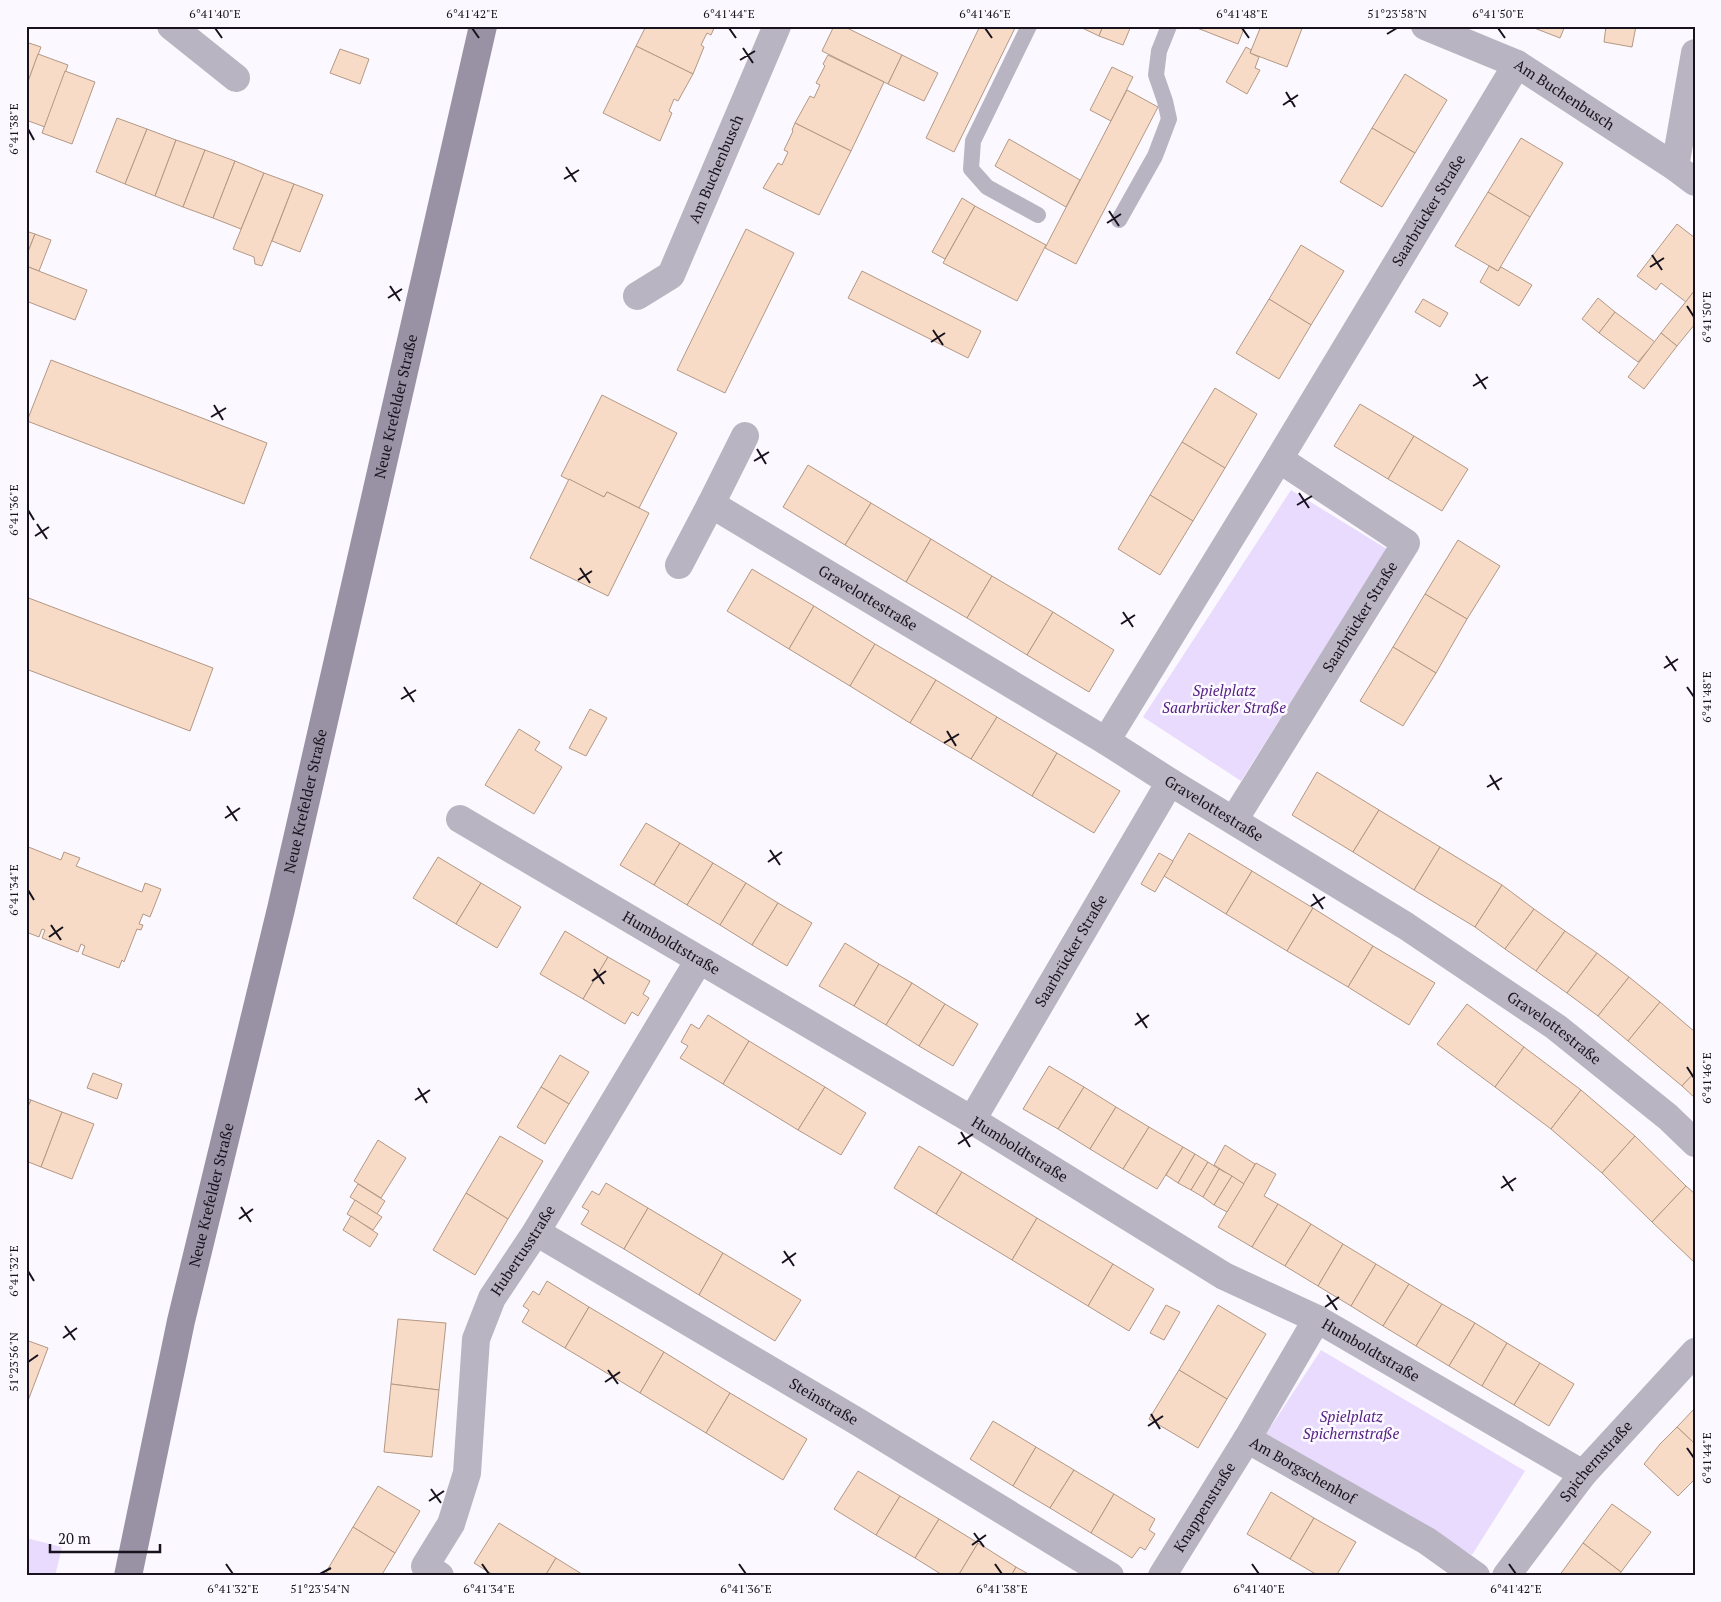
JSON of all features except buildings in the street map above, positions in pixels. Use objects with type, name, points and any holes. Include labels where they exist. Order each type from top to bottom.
[{"type":"main road","name":"Neue Krefelder Straße","points":[[128,1576],[181,1321],[283,899],[484,26]]},
{"type":"street","points":[[171,26],[236,78]]},
{"type":"street","name":"Am Buchenbusch","points":[[636,296],[670,275],[778,26]]},
{"type":"street","name":"Am Buchenbusch","points":[[1424,26],[1517,64],[1685,175]]},
{"type":"street","points":[[1685,175],[1695,53]]},
{"type":"street","name":"Saarbrücker Straße","points":[[1106,741],[1279,459],[1517,64]]},
{"type":"street","points":[[679,565],[745,436]]},
{"type":"street","name":"Saarbrücker Straße","points":[[1234,820],[1406,543],[1279,459]]},
{"type":"street","name":"Gravelottestraße","points":[[711,504],[1106,741],[1406,926],[1556,1027],[1668,1117],[1695,1143]]},
{"type":"street","name":"Saarbrücker Straße","points":[[972,1120],[1170,782]]},
{"type":"street","name":"Humboldtstraße","points":[[460,819],[972,1120],[1224,1276],[1317,1320],[1583,1474]]},
{"type":"street","name":"Hubertusstraße","points":[[432,1571],[451,1524],[467,1473],[476,1338],[492,1298],[536,1232],[699,960]]},
{"type":"street","name":"Steinstraße","points":[[536,1232],[858,1422],[1110,1576]]},
{"type":"street","name":"Am Borgschenhof","points":[[1317,1320],[1247,1439],[1427,1541],[1476,1576]]},
{"type":"street","name":"Spichernstraße","points":[[1506,1576],[1583,1474],[1695,1352]]},
{"type":"street","name":"Knappenstraße","points":[[1162,1576],[1247,1439]]},
{"type":"lane","points":[[1029,26],[973,141],[971,169],[987,187],[1038,215]]},
{"type":"lane","points":[[1120,220],[1155,156],[1169,119],[1156,75],[1160,51],[1169,26]]},
{"type":"green space","name":"Spielplatz Saarbrücker Straße","points":[[1291,490],[1387,549],[1241,781],[1143,717]]},
{"type":"green space","name":"Spielplatz Spichernstraße","points":[[1321,1350],[1525,1471],[1472,1555],[1266,1434]]},
{"type":"green space","points":[[26,1538],[62,1547],[55,1576],[26,1576]]}]
